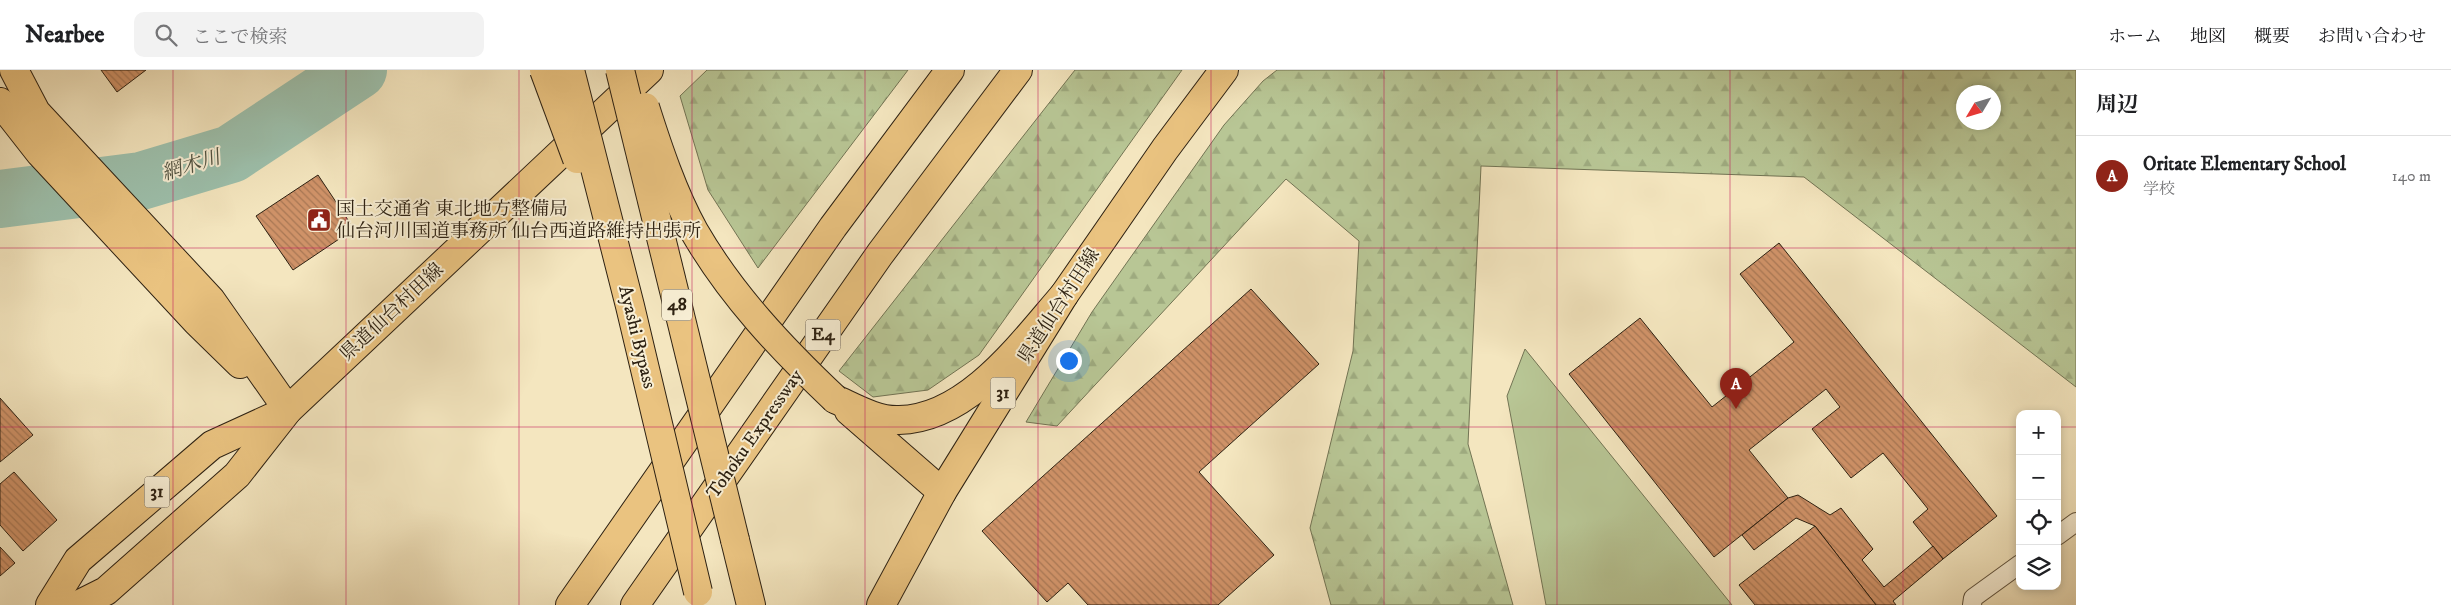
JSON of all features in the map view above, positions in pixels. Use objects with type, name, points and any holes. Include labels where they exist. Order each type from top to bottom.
[{"type":"main road","points":[[14,70],[36,112],[49,145]]},
{"type":"main road","points":[[544,70],[630,306]]},
{"type":"main road","name":"Ayashi Bypass","points":[[570,70],[630,306],[700,598]]},
{"type":"main road","name":"48","points":[[620,70],[751,605]]},
{"type":"main road","points":[[633,70],[675,188],[693,229],[716,267],[769,333],[835,399],[942,492]]},
{"type":"main road","name":"県道仙台村田線","points":[[78,605],[106,591],[237,474],[288,410],[649,70]]},
{"type":"main road","points":[[570,605],[833,227],[950,70]]},
{"type":"main road","name":"Tohoku Expressway","points":[[635,605],[880,254],[1018,70]]},
{"type":"main road","name":"県道仙台村田線","points":[[881,605],[942,492],[1064,295],[1165,149],[1224,70]]},
{"type":"main road","points":[[0,102],[49,145],[161,265],[197,322],[288,410]]},
{"type":"main road","points":[[835,399],[869,415],[899,420],[925,416],[946,409],[989,376],[1016,350],[1064,295]]},
{"type":"main road","name":"県道仙台村田線","points":[[50,605],[78,560],[212,445],[288,410]]},
{"type":"lane","points":[[2061,533],[2076,522]]},
{"type":"lane","points":[[1972,605],[1974,598],[2016,567]]},
{"type":"green space","points":[[707,70],[908,70],[758,268],[708,190],[680,96]]},
{"type":"green space","points":[[1075,70],[1182,70],[979,355],[928,390],[873,397],[839,371]]},
{"type":"green space","points":[[1277,70],[2076,70],[2076,387],[1804,177],[1481,166],[1468,444],[1513,605],[1331,605],[1310,528],[1353,351],[1359,241],[1286,179],[1057,426],[1026,422],[1092,312],[1224,125],[1263,81]]},
{"type":"green space","points":[[1525,349],[1732,605],[1546,605],[1507,396]]},
{"type":"building","points":[[101,70],[146,70],[117,92]]},
{"type":"building","points":[[318,175],[354,229],[293,270],[256,216]]},
{"type":"building","points":[[1779,243],[1997,516],[1943,559],[1913,522],[1928,509],[1883,453],[1851,478],[1812,429],[1840,407],[1826,389],[1749,450],[1788,498],[1714,557],[1569,374],[1640,318],[1712,407],[1794,342],[1740,274]]},
{"type":"building","points":[[1251,289],[1319,364],[1199,472],[1274,555],[1218,605],[1088,605],[1068,583],[1047,602],[982,531]]},
{"type":"building","points":[[0,398],[33,435],[0,462]]},
{"type":"building","points":[[14,472],[57,520],[23,551],[0,525],[0,484]]},
{"type":"building","points":[[1798,495],[1830,515],[1841,508],[1873,549],[1862,560],[1884,587],[1933,546],[1943,559],[1893,601],[1896,605],[1876,605],[1815,526],[1796,518],[1754,550],[1742,535],[1788,498]]},
{"type":"building","points":[[1815,526],[1876,605],[1755,605],[1739,585]]},
{"type":"building","points":[[0,547],[15,563],[0,576]]},
{"type":"waterway","name":"網木川","points":[[0,199],[141,181],[231,154],[358,70]]},
{"type":"place","name":"国土交通省 東北地方整備局 仙台河川国道事務所 仙台西道路維持出張所","points":[[319,220]]},
{"type":"place","name":"Oritate Elementary School","points":[[1736,409]]}]
